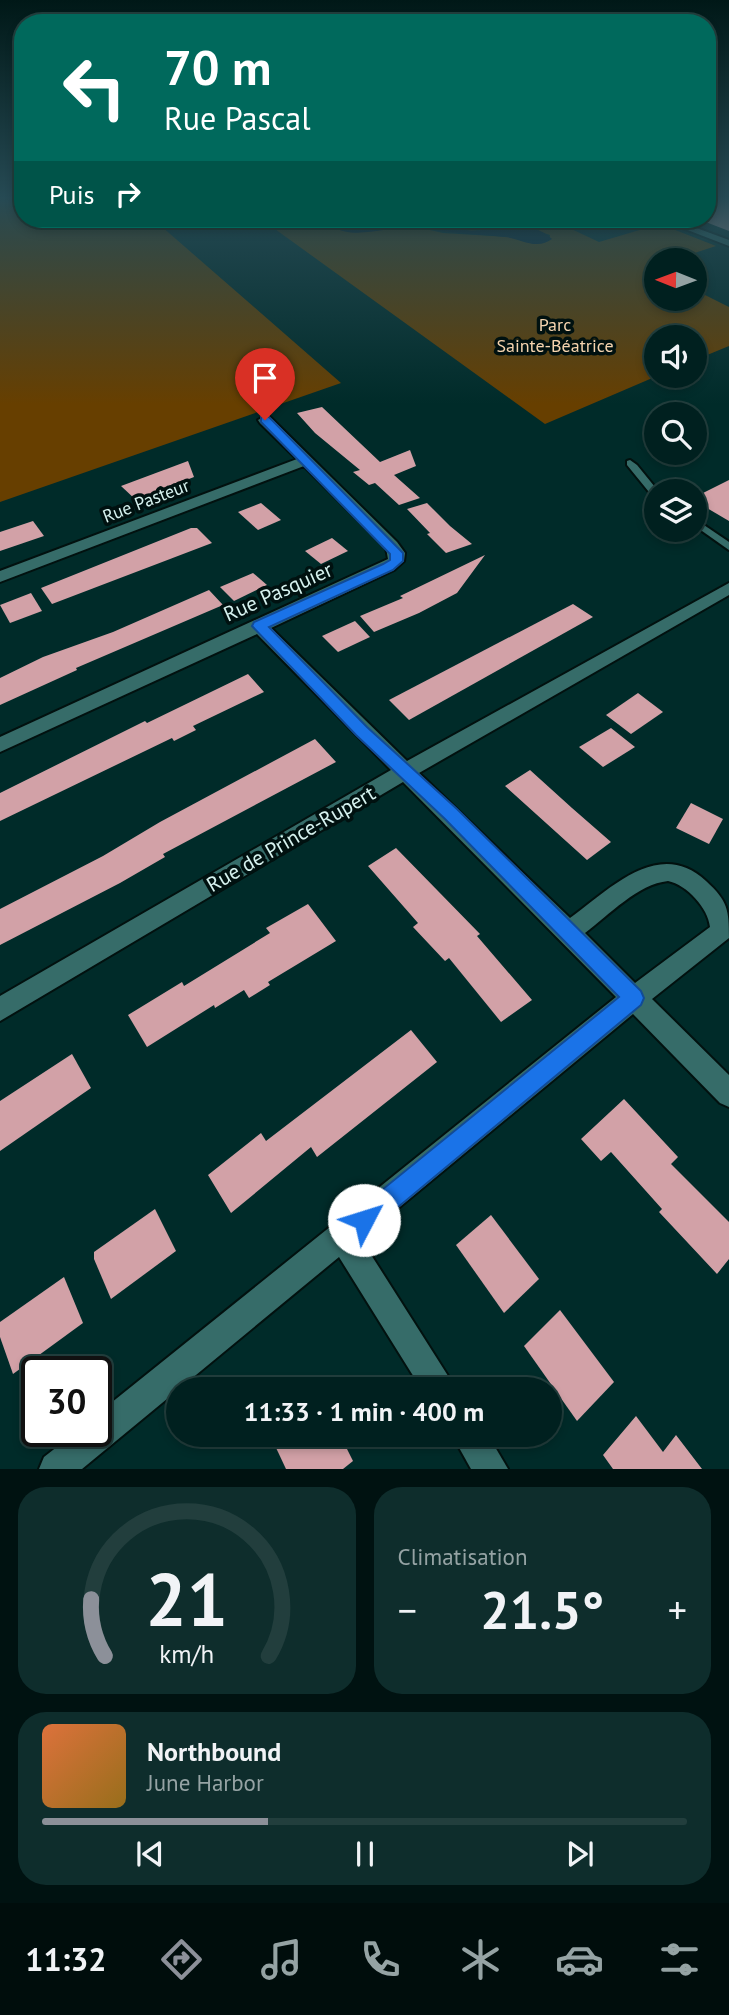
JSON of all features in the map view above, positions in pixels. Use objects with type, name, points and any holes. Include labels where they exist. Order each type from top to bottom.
[{"type":"street","name":"Rue Pasquier","points":[[0,745],[396,561],[397,553],[392,545],[265,420]]},
{"type":"street","name":"Rue Pasteur","points":[[0,577],[306,460]]},
{"type":"street","name":"Rue de Prince-Rupert","points":[[0,1009],[404,772],[729,588]]},
{"type":"street","points":[[259,626],[404,772],[451,814],[729,1094]]},
{"type":"street","points":[[56,1469],[634,998],[721,931],[722,920],[716,906],[694,882],[669,871],[644,876],[568,933]]},
{"type":"street","points":[[343,1237],[432,1377]]},
{"type":"street","points":[[477,1447],[491,1469]]},
{"type":"lane","points":[[630,463],[637,468],[644,484]]},
{"type":"lane","points":[[707,531],[729,547]]},
{"type":"green space","points":[[0,267],[208,267],[341,383],[0,502]]},
{"type":"green space","name":"Parc Sainte-Béatrice","points":[[327,267],[644,267],[644,312],[707,312],[707,296],[729,307],[729,346],[707,355],[707,325],[644,325],[644,382],[545,424]]},
{"type":"building","points":[[322,407],[380,462],[410,450],[416,466],[394,475],[420,498],[399,505],[375,483],[369,485],[353,472],[360,470],[315,433],[297,413]]},
{"type":"building","points":[[188,461],[194,477],[136,500],[121,486]]},
{"type":"building","points":[[729,480],[729,521],[707,508],[707,491]]},
{"type":"building","points":[[261,503],[281,520],[258,530],[238,512]]},
{"type":"building","points":[[427,503],[472,544],[446,553],[407,509]]},
{"type":"building","points":[[33,521],[44,536],[0,551],[0,532]]},
{"type":"building","points":[[191,528],[197,528],[212,543],[52,604],[41,588]]},
{"type":"building","points":[[332,538],[348,551],[321,564],[305,551]]},
{"type":"building","points":[[485,555],[457,593],[419,613],[374,632],[360,616],[403,598],[400,596]]},
{"type":"building","points":[[253,573],[267,585],[234,601],[220,587]]},
{"type":"building","points":[[209,590],[223,605],[76,668],[77,670],[0,705],[0,678],[43,657],[113,632]]},
{"type":"building","points":[[31,593],[42,611],[10,623],[0,605]]},
{"type":"building","points":[[573,604],[593,617],[409,720],[389,700]]},
{"type":"building","points":[[355,621],[370,637],[338,652],[322,636]]},
{"type":"building","points":[[248,674],[264,692],[193,726],[196,730],[174,741],[172,738],[0,821],[0,793],[145,721],[147,723]]},
{"type":"building","points":[[638,693],[663,712],[631,734],[606,715]]},
{"type":"building","points":[[611,728],[635,747],[603,767],[579,747]]},
{"type":"building","points":[[315,739],[336,762],[163,854],[165,857],[120,883],[0,945],[0,909],[103,856],[160,822]]},
{"type":"building","points":[[530,770],[611,842],[587,860],[505,786]]},
{"type":"building","points":[[691,803],[723,819],[709,844],[676,828]]},
{"type":"building","points":[[396,848],[480,934],[477,936],[532,1000],[501,1022],[449,958],[445,961],[413,927],[418,923],[368,866]]},
{"type":"building","points":[[308,904],[336,941],[268,982],[270,985],[249,998],[244,990],[215,1008],[214,1005],[147,1047],[128,1015],[182,982],[184,986],[270,933],[266,928]]},
{"type":"building","points":[[411,1030],[437,1062],[317,1157],[311,1147],[231,1213],[208,1175],[261,1133],[266,1141]]},
{"type":"building","points":[[72,1054],[91,1088],[0,1151],[0,1101]]},
{"type":"building","points":[[624,1099],[678,1157],[671,1164],[729,1222],[729,1259],[717,1274],[659,1212],[662,1209],[611,1152],[601,1161],[581,1139]]},
{"type":"building","points":[[155,1209],[176,1251],[111,1299],[94,1259],[94,1252]]},
{"type":"building","points":[[491,1215],[539,1279],[504,1313],[456,1245]]},
{"type":"building","points":[[64,1277],[83,1323],[38,1356],[21,1356],[21,1368],[13,1374],[0,1337],[0,1322]]},
{"type":"building","points":[[560,1310],[614,1382],[577,1421],[562,1400],[562,1377],[546,1377],[524,1346]]},
{"type":"building","points":[[636,1416],[663,1452],[676,1435],[702,1469],[613,1469],[603,1455]]},
{"type":"building","points":[[276,1447],[346,1447],[353,1461],[343,1469],[286,1469]]},
{"type":"route","points":[[265,420],[397,553],[396,561],[388,567],[259,626],[361,731],[451,814],[634,998],[364,1220]]}]
